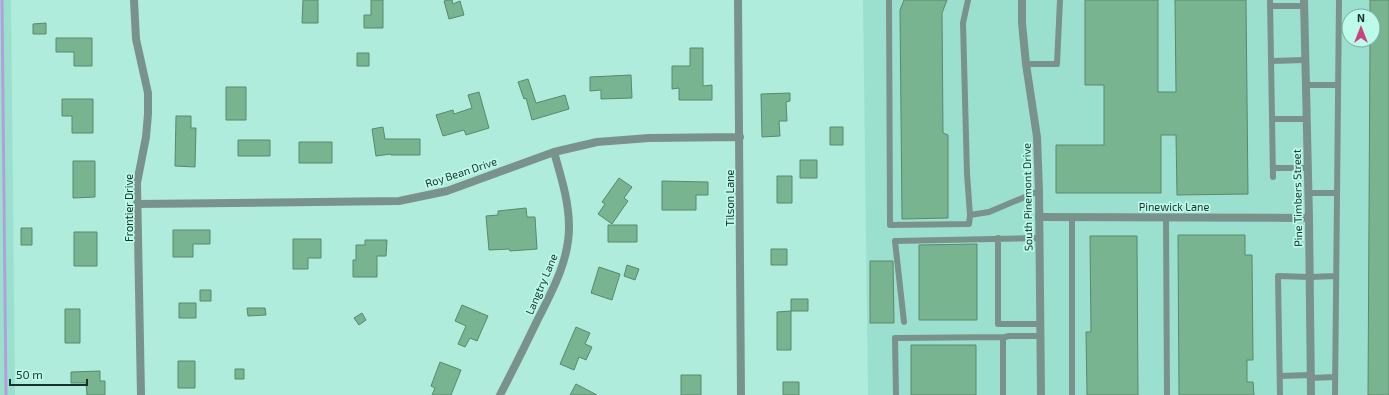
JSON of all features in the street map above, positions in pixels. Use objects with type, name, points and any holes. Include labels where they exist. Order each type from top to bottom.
[{"type":"street","name":"Frontier Drive","points":[[134,0],[136,38],[148,93],[146,137],[137,183],[141,395]]},
{"type":"street","name":"Tilson Lane","points":[[738,0],[741,395]]},
{"type":"street","name":"South Pinemont Drive","points":[[1022,0],[1022,23],[1026,64],[1037,137],[1040,238],[1041,395]]},
{"type":"street","name":"Pine Timbers Street","points":[[1304,3],[1311,395]]},
{"type":"street","name":"Roy Bean Drive","points":[[138,204],[399,201],[447,191],[554,152],[597,142],[649,138],[740,137]]},
{"type":"street","name":"Langtry Lane","points":[[500,395],[557,281],[568,244],[570,227],[566,191],[554,152]]},
{"type":"street","name":"Pinewick Lane","points":[[1039,217],[1309,218]]},
{"type":"lane","points":[[889,0],[890,225],[969,224],[970,215],[967,174],[963,23],[968,0]]},
{"type":"lane","points":[[1026,64],[1057,64],[1060,0]]},
{"type":"lane","points":[[1335,395],[1339,0]]},
{"type":"lane","points":[[1273,177],[1270,3],[1304,3]]},
{"type":"lane","points":[[1271,61],[1305,60]]},
{"type":"lane","points":[[1306,85],[1338,84]]},
{"type":"lane","points":[[1272,119],[1307,119]]},
{"type":"lane","points":[[1273,168],[1308,168]]},
{"type":"lane","points":[[970,215],[989,212],[1039,191]]},
{"type":"lane","points":[[1308,193],[1337,193]]},
{"type":"lane","points":[[1072,217],[1072,395]]},
{"type":"lane","points":[[1166,217],[1167,395]]},
{"type":"lane","points":[[998,238],[998,324],[1040,324]]},
{"type":"lane","points":[[904,322],[895,241],[1040,238]]},
{"type":"lane","points":[[1280,395],[1278,276],[1336,276]]},
{"type":"lane","points":[[896,395],[895,338],[1040,336]]},
{"type":"lane","points":[[1003,395],[1003,342],[1005,337]]},
{"type":"lane","points":[[1280,376],[1335,377]]},
{"type":"shaded area","points":[[0,0],[11,0],[15,395],[0,395]]},
{"type":"shaded area","points":[[863,0],[1389,0],[1389,395],[868,395]]},
{"type":"building","points":[[303,0],[318,0],[318,23],[302,23]]},
{"type":"building","points":[[371,0],[383,0],[383,28],[364,28],[364,15],[371,15]]},
{"type":"building","points":[[452,0],[453,4],[460,1],[464,15],[449,19],[444,1]]},
{"type":"building","points":[[904,0],[947,0],[942,13],[943,133],[948,135],[948,218],[902,219],[900,10]]},
{"type":"building","points":[[1085,0],[1158,0],[1158,92],[1176,92],[1175,0],[1246,0],[1248,194],[1177,195],[1176,135],[1161,135],[1161,193],[1056,193],[1056,145],[1104,145],[1104,85],[1085,85]]},
{"type":"building","points":[[1370,0],[1389,0],[1389,395],[1368,395],[1370,48],[1381,48],[1381,8],[1370,8]]},
{"type":"building","points":[[46,23],[46,34],[33,34],[33,24]]},
{"type":"building","points":[[56,38],[92,38],[92,66],[74,66],[74,52],[56,52]]},
{"type":"building","points":[[690,48],[703,48],[703,86],[712,85],[712,100],[679,100],[679,88],[672,89],[672,66],[690,66]]},
{"type":"building","points":[[357,53],[369,53],[369,66],[357,66]]},
{"type":"building","points":[[631,75],[632,98],[601,99],[601,90],[590,91],[590,77]]},
{"type":"building","points":[[528,79],[536,103],[565,95],[569,109],[532,120],[526,98],[524,99],[518,82]]},
{"type":"building","points":[[226,87],[246,87],[246,120],[226,120]]},
{"type":"building","points":[[479,92],[489,128],[466,135],[464,130],[443,136],[436,115],[453,110],[454,114],[472,108],[468,95]]},
{"type":"building","points":[[790,93],[790,101],[786,102],[787,121],[779,121],[780,136],[762,137],[761,94]]},
{"type":"building","points":[[62,99],[93,99],[93,133],[72,133],[72,116],[62,116]]},
{"type":"building","points":[[176,116],[191,116],[191,128],[196,128],[195,167],[175,166]]},
{"type":"building","points":[[383,127],[385,139],[420,139],[420,155],[391,154],[376,156],[372,129]]},
{"type":"building","points":[[830,127],[843,127],[843,145],[830,145]]},
{"type":"building","points":[[238,140],[270,140],[270,156],[238,156]]},
{"type":"building","points":[[299,142],[332,142],[332,163],[299,163]]},
{"type":"building","points":[[800,160],[817,160],[817,178],[800,178]]},
{"type":"building","points":[[73,161],[95,161],[95,197],[73,198]]},
{"type":"building","points":[[777,176],[792,176],[792,203],[777,203]]},
{"type":"building","points":[[619,178],[632,187],[624,198],[628,201],[612,224],[598,214],[605,204],[602,202]]},
{"type":"building","points":[[662,181],[708,182],[708,195],[696,195],[696,210],[662,210]]},
{"type":"building","points":[[526,208],[527,217],[535,217],[537,249],[510,251],[509,249],[489,250],[486,216],[498,215],[498,211]]},
{"type":"building","points":[[608,225],[637,225],[637,242],[608,242]]},
{"type":"building","points":[[21,228],[32,228],[32,245],[21,245]]},
{"type":"building","points":[[173,230],[210,230],[210,244],[193,244],[193,257],[173,257]]},
{"type":"building","points":[[74,232],[97,232],[97,266],[74,266]]},
{"type":"building","points":[[1178,235],[1245,235],[1245,255],[1252,255],[1253,360],[1247,360],[1247,382],[1253,382],[1254,395],[1179,395]]},
{"type":"building","points":[[1090,236],[1137,236],[1138,395],[1087,395],[1086,332],[1091,332]]},
{"type":"building","points":[[293,239],[321,239],[321,258],[308,258],[308,269],[293,269]]},
{"type":"building","points":[[365,240],[387,240],[386,256],[377,256],[377,277],[353,277],[353,260],[356,260],[356,245],[365,245]]},
{"type":"building","points":[[977,244],[977,320],[919,320],[919,245]]},
{"type":"building","points":[[771,249],[787,249],[787,265],[771,265]]},
{"type":"building","points":[[870,261],[893,261],[894,323],[870,323]]},
{"type":"building","points":[[627,265],[639,269],[635,280],[624,276]]},
{"type":"building","points":[[599,267],[620,274],[612,300],[591,293]]},
{"type":"building","points":[[200,290],[211,290],[211,301],[200,301]]},
{"type":"building","points":[[791,299],[808,299],[808,311],[791,311]]},
{"type":"building","points":[[179,303],[196,303],[196,318],[179,318]]},
{"type":"building","points":[[462,305],[488,316],[477,341],[470,338],[465,347],[458,344],[466,326],[455,321]]},
{"type":"building","points":[[247,308],[265,308],[266,315],[248,316]]},
{"type":"building","points":[[65,309],[80,309],[80,343],[65,343]]},
{"type":"building","points":[[791,311],[791,350],[777,350],[777,312]]},
{"type":"building","points":[[362,313],[366,320],[359,325],[354,318]]},
{"type":"building","points":[[576,327],[590,333],[585,344],[592,347],[586,360],[579,357],[574,370],[560,364]]},
{"type":"building","points":[[911,345],[976,345],[976,395],[911,395]]},
{"type":"building","points":[[178,361],[195,361],[195,388],[178,388]]},
{"type":"building","points":[[440,362],[461,370],[451,395],[432,395],[435,388],[431,386]]},
{"type":"building","points":[[235,369],[244,369],[244,379],[235,379]]},
{"type":"building","points":[[100,371],[100,381],[105,381],[105,395],[87,395],[86,383],[71,383],[71,372]]},
{"type":"building","points":[[681,375],[701,375],[701,395],[681,395]]},
{"type":"building","points":[[783,382],[799,382],[799,395],[783,395]]},
{"type":"building","points":[[576,384],[597,395],[570,395]]},
{"type":"waterway","points":[[2,0],[6,395]]}]
